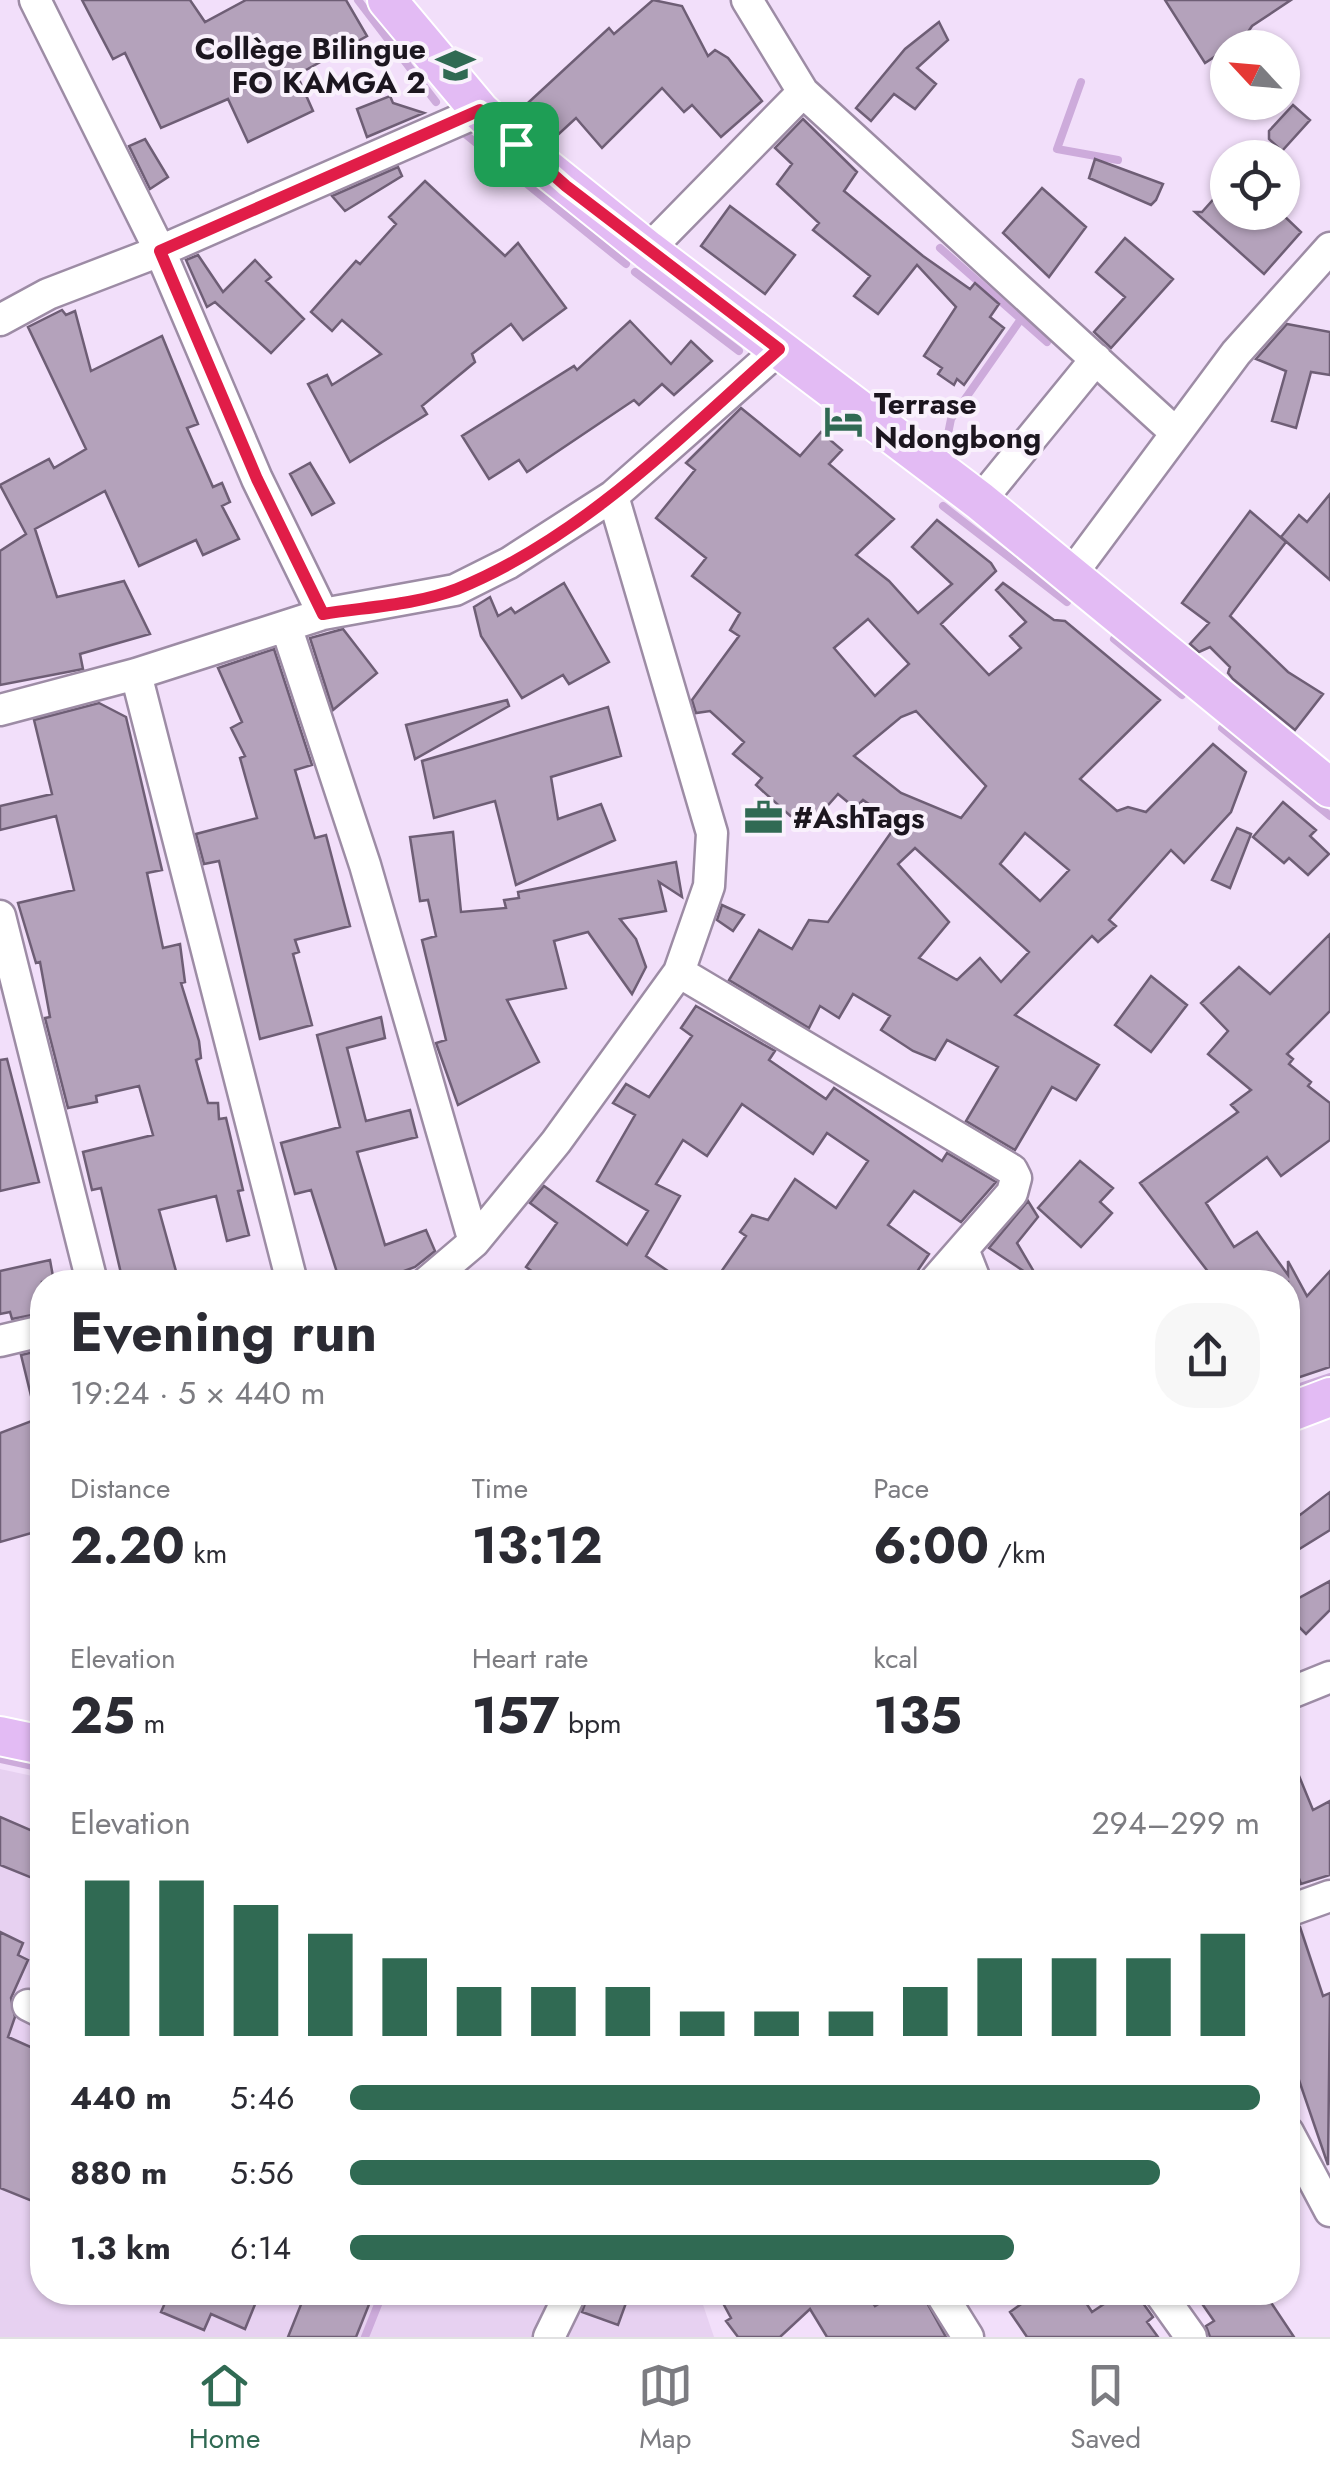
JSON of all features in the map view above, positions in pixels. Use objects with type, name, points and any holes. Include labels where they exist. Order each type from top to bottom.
[{"type":"main road","points":[[387,0],[480,110],[648,250],[980,501],[1330,788]]},
{"type":"main road","points":[[1300,1408],[1330,1397]]},
{"type":"main road","points":[[0,1736],[30,1742]]},
{"type":"street","points":[[35,0],[160,251],[257,479],[323,614]]},
{"type":"street","points":[[747,0],[803,92],[1176,432]]},
{"type":"street","points":[[648,250],[803,92]]},
{"type":"street","points":[[0,320],[48,294],[160,251],[480,110]]},
{"type":"street","points":[[1071,576],[1265,318],[1330,248]]},
{"type":"street","points":[[0,710],[136,674],[323,614],[455,590],[509,563],[614,496],[779,349]]},
{"type":"street","points":[[980,501],[1096,359]]},
{"type":"street","points":[[441,1270],[474,1242],[567,1128],[679,972],[709,886],[712,833],[614,496]]},
{"type":"street","points":[[286,626],[365,865],[474,1242]]},
{"type":"street","points":[[136,674],[289,1270]]},
{"type":"street","points":[[0,916],[89,1270]]},
{"type":"street","points":[[679,972],[1012,1170],[1016,1178],[1012,1192],[945,1270]]},
{"type":"street","points":[[963,1249],[971,1270]]},
{"type":"street","points":[[0,1340],[30,1334]]},
{"type":"street","points":[[1300,1689],[1330,1677]]},
{"type":"street","points":[[1300,1907],[1330,1896]]},
{"type":"street","points":[[1300,2155],[1330,2211]]},
{"type":"street","points":[[549,2337],[565,2305]]},
{"type":"street","points":[[948,2305],[968,2337]]},
{"type":"street","points":[[1168,2305],[1190,2337]]},
{"type":"shaded area","points":[[0,1769],[30,1775],[30,2305],[703,2305],[714,2337],[0,2337]]},
{"type":"building","points":[[82,0],[190,0],[205,22],[246,0],[346,0],[367,36],[297,75],[313,111],[248,142],[228,99],[161,128],[125,53],[113,59]]},
{"type":"building","points":[[653,0],[682,6],[708,56],[715,50],[728,58],[762,101],[721,137],[692,105],[684,112],[662,88],[602,148],[576,118],[550,142],[516,114],[609,28],[614,34]]},
{"type":"building","points":[[1165,0],[1291,0],[1249,30],[1210,30],[1210,60],[1205,63]]},
{"type":"building","points":[[939,22],[948,40],[917,68],[936,84],[915,109],[894,94],[871,121],[856,108],[905,49]]},
{"type":"building","points":[[390,96],[393,103],[424,113],[367,137],[357,109]]},
{"type":"building","points":[[1300,111],[1310,120],[1292,140],[1270,140],[1269,131],[1279,120],[1300,120]]},
{"type":"building","points":[[803,119],[857,172],[844,191],[923,256],[970,289],[975,283],[999,304],[990,317],[1004,328],[964,385],[957,379],[954,385],[938,374],[942,368],[924,356],[956,307],[917,265],[878,314],[854,296],[870,276],[813,230],[819,223],[777,184],[792,164],[775,148]]},
{"type":"building","points":[[145,139],[168,177],[150,189],[129,146]]},
{"type":"building","points":[[1095,159],[1163,184],[1156,200],[1151,205],[1089,178]]},
{"type":"building","points":[[398,167],[402,176],[345,211],[332,196]]},
{"type":"building","points":[[425,181],[505,256],[518,243],[566,308],[523,340],[511,324],[472,354],[475,362],[422,406],[427,414],[350,462],[308,384],[327,375],[332,385],[381,354],[342,320],[332,331],[311,312],[356,261],[360,264],[396,224],[389,217]]},
{"type":"building","points":[[1042,188],[1086,227],[1049,277],[1003,233]]},
{"type":"building","points":[[1210,203],[1210,225],[1195,212],[1202,212]]},
{"type":"building","points":[[730,206],[795,255],[765,294],[701,246]]},
{"type":"building","points":[[1215,230],[1299,230],[1264,274]]},
{"type":"building","points":[[1125,238],[1173,279],[1111,348],[1094,332],[1125,297],[1096,272]]},
{"type":"building","points":[[198,255],[223,292],[255,260],[271,277],[266,281],[304,319],[271,353],[215,302],[207,307],[186,260]]},
{"type":"building","points":[[62,310],[66,315],[75,311],[91,371],[162,336],[198,424],[187,428],[213,487],[222,483],[230,502],[222,506],[239,539],[203,555],[196,540],[139,566],[105,491],[35,529],[57,597],[124,581],[150,634],[80,654],[83,669],[0,685],[0,551],[26,534],[0,485],[49,459],[54,468],[86,449],[28,327]]},
{"type":"building","points":[[630,321],[671,364],[691,341],[712,361],[674,395],[662,384],[639,405],[634,400],[527,472],[519,460],[489,479],[462,436],[574,366],[577,370]]},
{"type":"building","points":[[1287,324],[1330,332],[1330,375],[1311,372],[1296,428],[1272,421],[1286,371],[1256,359]]},
{"type":"building","points":[[741,408],[800,456],[821,432],[842,450],[829,464],[894,519],[856,555],[889,581],[918,613],[952,584],[912,547],[937,520],[991,563],[996,571],[941,624],[989,675],[1021,648],[1010,636],[1026,622],[996,590],[1003,583],[1054,620],[1065,621],[1160,700],[1080,779],[1117,811],[1128,807],[1146,812],[1213,744],[1246,772],[1231,812],[1184,863],[1171,850],[1109,920],[1116,926],[1098,942],[1092,936],[1015,1015],[1099,1065],[1076,1100],[1052,1087],[1015,1150],[966,1121],[998,1067],[947,1040],[935,1060],[913,1051],[881,1030],[890,1016],[853,994],[839,1018],[820,1006],[809,1028],[729,980],[759,930],[792,949],[809,920],[828,922],[897,824],[863,800],[855,808],[838,794],[806,830],[756,785],[762,778],[733,754],[744,742],[710,711],[696,713],[692,700],[739,636],[730,630],[740,613],[692,576],[706,558],[656,518],[695,470],[686,463]],"holes":[[[868,619],[909,664],[875,696],[834,648]],[[916,711],[986,786],[961,818],[901,793],[854,756],[901,717]],[[1025,833],[1069,870],[1040,901],[1000,864]],[[915,848],[1029,952],[1001,982],[980,958],[957,980],[919,958],[949,922],[898,864]]]},
{"type":"building","points":[[310,463],[334,503],[312,515],[290,474]]},
{"type":"building","points":[[1330,494],[1330,580],[1281,537],[1299,515],[1307,522]]},
{"type":"building","points":[[1250,511],[1286,542],[1230,616],[1288,672],[1323,694],[1295,730],[1233,679],[1228,673],[1230,667],[1210,647],[1199,652],[1190,644],[1209,623],[1182,603]]},
{"type":"building","points":[[564,583],[609,662],[569,684],[563,675],[522,698],[481,636],[474,607],[490,597],[498,616],[511,608],[515,613]]},
{"type":"building","points":[[343,629],[377,673],[333,710],[310,638]]},
{"type":"building","points":[[274,649],[312,765],[295,770],[315,838],[326,835],[350,926],[295,940],[299,952],[293,954],[312,1025],[260,1039],[219,861],[204,864],[196,834],[257,818],[240,758],[245,756],[231,728],[242,722],[218,668]]},
{"type":"building","points":[[507,700],[509,706],[415,759],[406,725]]},
{"type":"building","points":[[99,703],[126,717],[162,870],[147,873],[163,948],[180,944],[185,982],[181,983],[199,1041],[201,1058],[196,1060],[208,1103],[218,1103],[219,1119],[226,1118],[249,1235],[227,1241],[216,1196],[159,1210],[176,1270],[120,1270],[101,1188],[92,1190],[83,1152],[153,1135],[139,1086],[96,1096],[97,1102],[68,1108],[45,1018],[50,1017],[40,962],[36,963],[18,903],[74,890],[56,816],[0,830],[0,806],[52,794],[34,720]]},
{"type":"building","points":[[608,707],[621,756],[551,777],[558,819],[601,804],[615,840],[516,885],[495,801],[434,818],[422,761]]},
{"type":"building","points":[[1283,802],[1316,830],[1310,836],[1329,854],[1308,875],[1289,858],[1284,863],[1253,837]]},
{"type":"building","points":[[1237,828],[1251,834],[1230,888],[1212,880]]},
{"type":"building","points":[[453,832],[461,912],[506,908],[504,900],[519,898],[518,892],[676,862],[682,897],[659,882],[666,911],[620,919],[636,939],[646,967],[632,994],[588,932],[554,941],[566,988],[507,1000],[539,1062],[458,1105],[436,1043],[446,1040],[422,940],[436,936],[428,900],[420,901],[410,837]]},
{"type":"building","points":[[722,905],[744,915],[733,931],[717,920]]},
{"type":"building","points":[[1330,934],[1330,1011],[1287,1054],[1293,1059],[1289,1064],[1311,1082],[1308,1086],[1330,1103],[1330,1140],[1281,1176],[1267,1157],[1206,1203],[1234,1247],[1257,1232],[1284,1270],[1207,1270],[1140,1183],[1238,1112],[1231,1105],[1251,1090],[1208,1054],[1228,1031],[1201,1003],[1239,967],[1270,994]]},
{"type":"building","points":[[1151,976],[1187,1005],[1151,1052],[1115,1025]]},
{"type":"building","points":[[696,1006],[775,1051],[769,1060],[826,1099],[834,1088],[942,1161],[947,1153],[996,1182],[961,1222],[914,1191],[888,1225],[929,1254],[918,1270],[722,1270],[746,1236],[740,1232],[752,1215],[768,1220],[795,1179],[836,1208],[868,1161],[827,1133],[813,1154],[742,1104],[707,1156],[683,1140],[656,1184],[680,1196],[646,1256],[666,1270],[530,1270],[526,1267],[557,1223],[530,1203],[544,1186],[627,1245],[648,1211],[597,1181],[635,1115],[613,1103],[626,1084],[649,1097],[692,1036],[681,1028]]},
{"type":"building","points":[[381,1017],[385,1038],[347,1048],[366,1121],[410,1110],[417,1137],[357,1152],[385,1245],[426,1230],[435,1251],[415,1267],[336,1270],[311,1190],[295,1194],[281,1143],[340,1127],[317,1035]]},
{"type":"building","points":[[7,1059],[39,1182],[0,1191],[0,1060]]},
{"type":"building","points":[[1080,1161],[1113,1188],[1100,1202],[1112,1213],[1081,1247],[1038,1208]]},
{"type":"building","points":[[1028,1201],[1038,1217],[1017,1243],[1033,1270],[1022,1270],[989,1248]]},
{"type":"building","points":[[50,1260],[52,1270],[30,1270],[30,1315],[12,1319],[10,1312],[0,1314],[0,1271]]},
{"type":"building","points":[[1330,1271],[1330,1367],[1300,1377],[1300,1283],[1307,1296]]},
{"type":"building","points":[[30,1353],[30,1392],[21,1355]]},
{"type":"building","points":[[30,1422],[30,1533],[0,1542],[0,1433]]},
{"type":"building","points":[[1330,1492],[1330,1530],[1300,1549],[1300,1515]]},
{"type":"building","points":[[1330,1581],[1330,1610],[1306,1634],[1300,1628],[1300,1597]]},
{"type":"building","points":[[1300,1778],[1313,1810],[1330,1801],[1330,1875],[1301,1884]]},
{"type":"building","points":[[0,1817],[30,1830],[30,1877],[0,1865]]},
{"type":"building","points":[[1300,1927],[1323,1996],[1330,1993],[1328,2165],[1300,2083]]},
{"type":"building","points":[[0,1932],[23,1943],[18,1955],[28,1960],[11,1998],[15,2017],[8,2037],[30,2047],[30,2200],[0,2188]]},
{"type":"building","points":[[164,2305],[255,2305],[245,2329],[211,2314],[204,2330],[161,2312]]},
{"type":"building","points":[[301,2305],[369,2305],[356,2337],[288,2337]]},
{"type":"building","points":[[584,2305],[625,2305],[618,2325],[582,2312]]},
{"type":"building","points":[[724,2305],[928,2305],[946,2337],[827,2337],[810,2309],[780,2337],[738,2337],[726,2321],[731,2318]]},
{"type":"building","points":[[1020,2305],[1087,2305],[1092,2312],[1102,2305],[1144,2305],[1153,2317],[1147,2322],[1158,2337],[1027,2337],[1010,2312]]},
{"type":"building","points":[[1203,2305],[1273,2305],[1294,2337],[1210,2337],[1206,2326],[1214,2321]]},
{"type":"waterway","points":[[358,0],[436,102]]},
{"type":"waterway","points":[[1081,82],[1057,149],[1118,160]]},
{"type":"waterway","points":[[465,134],[626,264]]},
{"type":"waterway","points":[[940,248],[1047,342]]},
{"type":"waterway","points":[[635,272],[739,351]]},
{"type":"waterway","points":[[931,448],[948,434],[951,419],[1021,319]]},
{"type":"waterway","points":[[943,506],[1067,602]]},
{"type":"waterway","points":[[1114,639],[1182,695]]},
{"type":"waterway","points":[[1222,728],[1330,816]]},
{"type":"waterway","points":[[1300,1387],[1330,1377]]},
{"type":"waterway","points":[[0,1759],[30,1765]]},
{"type":"waterway","points":[[365,2337],[378,2305]]},
{"type":"place","name":"Collège Bilingue FO KAMGA 2","points":[[456,66]]},
{"type":"place","name":"Terrase Ndongbong","points":[[844,421]]},
{"type":"place","name":"#AshTags","points":[[763,818]]},
{"type":"route","points":[[480,110],[516,144],[779,349],[614,496],[509,563],[455,590],[323,614],[257,479],[160,251],[480,110]]}]
